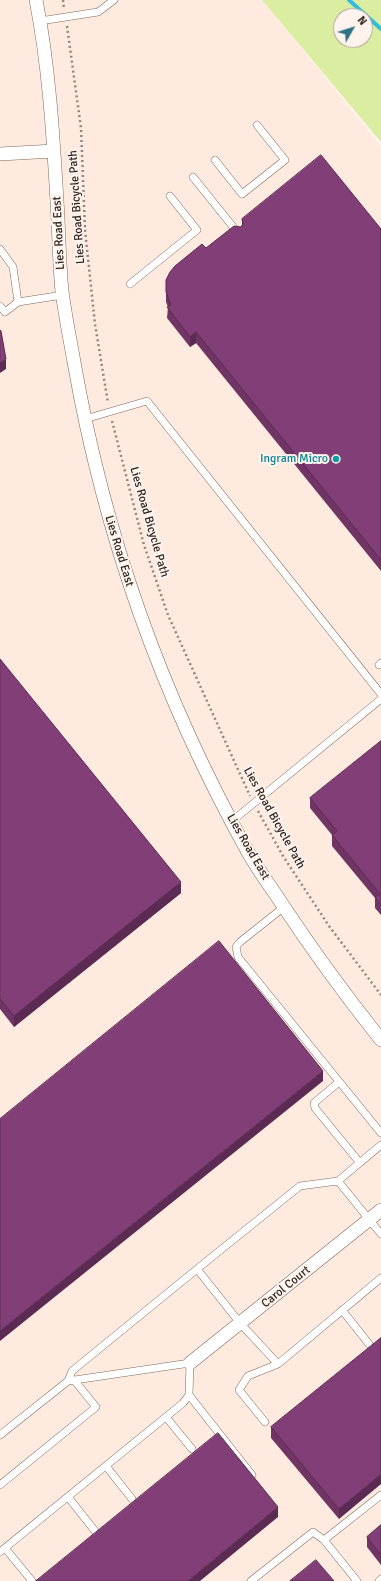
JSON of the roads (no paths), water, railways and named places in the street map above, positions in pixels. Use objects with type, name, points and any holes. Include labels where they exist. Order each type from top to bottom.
[{"type":"street","name":"Lies Road East","points":[[36,0],[40,21],[54,151],[63,295],[85,419],[109,519],[141,618],[172,696],[249,854],[343,992],[381,1040]]},
{"type":"street","points":[[0,154],[54,151]]},
{"type":"street","name":"Carol Court","points":[[190,1363],[381,1210]]},
{"type":"lane","points":[[40,21],[98,12],[114,0]]},
{"type":"lane","points":[[215,160],[242,194],[285,160],[257,125]]},
{"type":"lane","points":[[193,177],[238,233]]},
{"type":"lane","points":[[130,284],[198,230],[170,196]]},
{"type":"lane","points":[[0,249],[13,267],[18,302]]},
{"type":"lane","points":[[0,306],[5,312],[18,302],[63,295]]},
{"type":"lane","points":[[85,419],[147,401],[381,694]]},
{"type":"lane","points":[[232,820],[381,699]]},
{"type":"lane","points":[[284,907],[240,942],[236,947],[238,957],[381,1133]]},
{"type":"lane","points":[[339,1082],[314,1102],[315,1108],[360,1163]]},
{"type":"lane","points":[[0,1485],[96,1407],[71,1380],[72,1371],[300,1186],[338,1181],[381,1145]]},
{"type":"lane","points":[[338,1181],[381,1234]]},
{"type":"lane","points":[[197,1269],[240,1323],[278,1364]]},
{"type":"lane","points":[[265,1422],[239,1390],[248,1376],[278,1364],[381,1278]]},
{"type":"lane","points":[[342,1310],[369,1344]]},
{"type":"lane","points":[[0,1435],[71,1380],[190,1363],[189,1395],[183,1404],[3,1550],[32,1581]]},
{"type":"lane","points":[[189,1395],[258,1483]]},
{"type":"lane","points":[[166,1417],[192,1449]]},
{"type":"lane","points":[[106,1466],[132,1499]]},
{"type":"lane","points":[[324,1540],[381,1495]]},
{"type":"lane","points":[[68,1497],[95,1531]]},
{"type":"lane","points":[[251,1581],[313,1532],[324,1540],[357,1581]]},
{"type":"waterway","points":[[349,0],[381,29]]},
{"type":"place","name":"Ingram Micro","points":[[336,459]]}]
